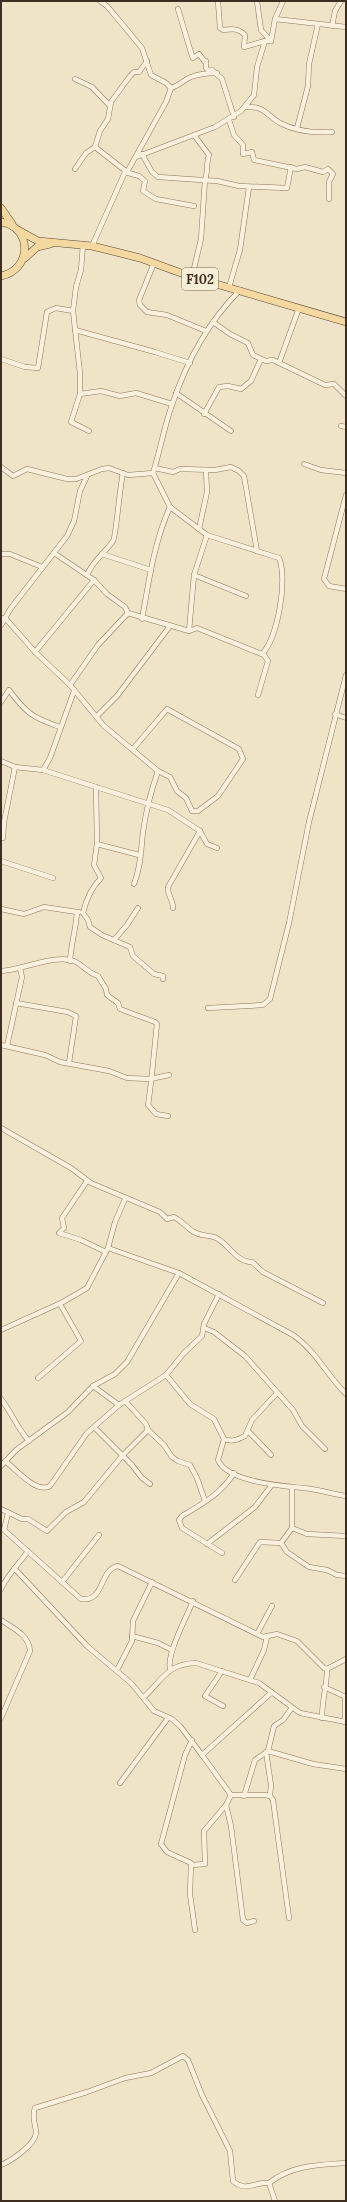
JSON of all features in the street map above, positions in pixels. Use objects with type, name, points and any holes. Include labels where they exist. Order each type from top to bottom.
[{"type":"main road","points":[[1,208],[16,228],[25,244],[24,258],[14,271],[3,277]]},
{"type":"main road","points":[[1,222],[16,228]]},
{"type":"main road","name":"F102","points":[[16,228],[35,240],[92,246],[154,263],[192,277],[346,322]]},
{"type":"main road","name":"F102","points":[[24,258],[37,247],[54,243]]},
{"type":"street","points":[[100,1],[107,6],[142,48],[151,75],[166,83],[171,88]]},
{"type":"street","points":[[218,1],[220,28],[223,30],[241,30],[245,35],[244,47],[265,41],[271,41]]},
{"type":"street","points":[[257,1],[261,30],[271,41]]},
{"type":"street","points":[[271,41],[275,19],[283,1]]},
{"type":"street","points":[[332,26],[334,11],[341,1]]},
{"type":"street","points":[[178,9],[193,58],[199,54],[205,62],[206,61],[206,68],[217,73],[226,90],[234,117]]},
{"type":"street","points":[[275,19],[346,27]]},
{"type":"street","points":[[297,128],[308,86],[309,64],[318,24]]},
{"type":"street","points":[[135,158],[194,135],[234,117],[245,107],[254,95],[257,67],[265,41]]},
{"type":"street","points":[[75,169],[86,153],[95,147],[100,131],[108,119],[110,106],[130,76],[134,72],[139,72],[147,61]]},
{"type":"street","points":[[171,88],[178,86],[190,77],[199,76],[206,72],[217,73]]},
{"type":"street","points":[[75,79],[92,88],[110,106]]},
{"type":"street","points":[[92,246],[126,172],[166,102],[171,88]]},
{"type":"street","points":[[245,107],[257,106],[280,123],[297,128],[312,132],[332,132]]},
{"type":"street","points":[[229,120],[234,135],[243,145],[243,154],[252,152],[254,160],[297,169],[312,168],[315,171],[318,169],[323,172],[328,169],[333,174],[329,182],[329,199]]},
{"type":"street","points":[[192,277],[202,240],[205,180],[209,155],[194,135]]},
{"type":"street","points":[[95,147],[126,172],[139,176],[145,181],[144,191],[156,199],[194,206]]},
{"type":"street","points":[[142,154],[152,172],[158,178],[205,180],[250,187],[287,188],[291,167]]},
{"type":"street","points":[[229,287],[240,250],[250,187]]},
{"type":"street","points":[[83,245],[82,270],[76,287],[73,310],[80,373],[80,394],[71,422],[89,431]]},
{"type":"street","points":[[154,263],[140,300],[140,305],[147,312],[167,314],[206,330]]},
{"type":"street","points":[[240,290],[206,330],[190,363],[172,404],[153,473],[170,507],[207,535],[279,558],[284,579],[275,628],[269,646],[262,654]]},
{"type":"street","points":[[1,360],[25,367],[38,368],[47,312],[56,308],[73,310]]},
{"type":"street","points":[[280,363],[299,308]]},
{"type":"street","points":[[214,322],[230,334],[248,343],[253,355],[261,359],[280,363],[325,385],[334,384],[346,396]]},
{"type":"street","points":[[75,330],[190,363]]},
{"type":"street","points":[[204,414],[219,387],[228,386],[241,389],[248,385],[261,359]]},
{"type":"street","points":[[80,394],[101,391],[120,396],[136,394],[172,404]]},
{"type":"street","points":[[176,393],[204,414],[231,431]]},
{"type":"street","points":[[304,464],[321,470],[346,473]]},
{"type":"street","points":[[1,467],[13,476],[16,476],[27,469],[62,479],[76,479],[102,469],[109,468],[122,473],[153,473]]},
{"type":"street","points":[[154,468],[170,472],[185,469],[206,470],[231,467],[239,471],[244,476],[257,551]]},
{"type":"street","points":[[199,529],[207,492],[206,470]]},
{"type":"street","points":[[87,575],[97,558],[114,540],[122,473]]},
{"type":"street","points":[[1,625],[11,608],[72,528],[80,490],[87,476]]},
{"type":"street","points":[[346,495],[324,579],[329,586],[346,589]]},
{"type":"street","points":[[142,619],[151,570],[164,521],[170,507]]},
{"type":"street","points":[[189,631],[194,575],[207,535]]},
{"type":"street","points":[[54,553],[94,580],[107,594],[125,607],[128,613],[142,619],[189,631],[197,628],[262,654],[268,661],[258,695]]},
{"type":"street","points":[[1,554],[10,554],[42,567]]},
{"type":"street","points":[[102,554],[151,570]]},
{"type":"street","points":[[194,575],[246,596]]},
{"type":"street","points":[[35,652],[94,580]]},
{"type":"street","points":[[70,684],[98,645],[128,613]]},
{"type":"street","points":[[4,618],[35,652],[70,684],[74,691],[104,726],[158,771],[170,778],[178,791],[186,798],[190,810],[195,812],[205,807],[218,796],[244,759],[239,749],[167,709],[133,750]]},
{"type":"street","points":[[97,716],[117,696],[170,626]]},
{"type":"street","points":[[208,1008],[263,1005],[269,1002],[289,923],[309,822],[346,675]]},
{"type":"street","points":[[1,702],[9,690],[23,709],[43,721],[60,727]]},
{"type":"street","points":[[43,770],[50,758],[74,691]]},
{"type":"street","points":[[335,714],[346,718]]},
{"type":"street","points":[[1,762],[15,767],[43,770],[148,802],[168,810],[200,832],[207,844],[217,848]]},
{"type":"street","points":[[3,838],[4,822],[15,767]]},
{"type":"street","points":[[134,884],[139,871],[139,854],[148,802],[158,771]]},
{"type":"street","points":[[83,913],[86,901],[101,878],[94,865],[97,844],[96,787]]},
{"type":"street","points":[[173,908],[173,901],[168,892],[168,887],[200,832]]},
{"type":"street","points":[[97,844],[139,854]]},
{"type":"street","points":[[1,861],[53,878]]},
{"type":"street","points":[[1,909],[24,914],[44,907],[83,913],[88,920],[90,927],[102,935],[130,947],[133,956],[154,974],[163,976],[164,979]]},
{"type":"street","points":[[114,940],[127,925],[138,908]]},
{"type":"street","points":[[70,961],[73,936],[77,928],[77,912]]},
{"type":"street","points":[[1,971],[47,961],[74,961],[88,973],[98,976],[106,989],[107,995],[118,1003],[120,1008],[151,1020],[157,1024],[150,1079],[151,1092],[148,1105],[156,1114],[168,1116]]},
{"type":"street","points":[[7,1046],[22,977],[20,968]]},
{"type":"street","points":[[16,1003],[68,1012],[76,1016],[69,1063]]},
{"type":"street","points":[[1,1045],[45,1055],[60,1062],[109,1071],[128,1078],[150,1079],[168,1075]]},
{"type":"street","points":[[1,1128],[66,1165],[87,1181],[160,1212],[167,1219],[174,1217],[185,1223],[193,1232],[204,1237],[215,1237],[231,1252],[247,1262],[252,1262],[263,1272],[324,1303]]},
{"type":"street","points":[[87,1181],[62,1218],[64,1228],[59,1233],[179,1273],[219,1294],[303,1342],[309,1347],[321,1365],[344,1388],[346,1394]]},
{"type":"street","points":[[1,1330],[60,1304],[87,1288],[107,1250],[118,1214],[126,1198]]},
{"type":"street","points":[[1,1466],[28,1441],[68,1412],[93,1386],[115,1374],[126,1362],[179,1273]]},
{"type":"street","points":[[5,1461],[37,1486],[47,1487],[63,1470],[84,1436],[119,1405],[166,1375],[184,1353],[202,1336],[205,1320],[219,1294]]},
{"type":"street","points":[[38,1378],[81,1341],[60,1304]]},
{"type":"street","points":[[204,1328],[214,1332],[245,1356],[293,1410],[302,1426],[325,1449]]},
{"type":"street","points":[[166,1375],[190,1404],[214,1419],[224,1439],[218,1460],[225,1470],[271,1486],[346,1496]]},
{"type":"street","points":[[93,1386],[119,1405]]},
{"type":"street","points":[[224,1439],[233,1441],[245,1436],[252,1420],[277,1393]]},
{"type":"street","points":[[1,1399],[14,1418],[19,1430],[28,1441]]},
{"type":"street","points":[[126,1401],[146,1424],[148,1430],[164,1445],[172,1457],[178,1461],[190,1465],[197,1478],[205,1501]]},
{"type":"street","points":[[94,1428],[132,1465],[142,1478],[150,1484]]},
{"type":"street","points":[[1,1509],[22,1519],[28,1519],[47,1531],[66,1512],[84,1502],[122,1456],[148,1430]]},
{"type":"street","points":[[248,1431],[271,1455]]},
{"type":"street","points":[[222,1553],[182,1528],[179,1520],[182,1516],[226,1486],[234,1473]]},
{"type":"street","points":[[207,1544],[224,1529],[242,1519],[255,1507],[271,1486]]},
{"type":"street","points":[[281,1543],[292,1528],[292,1488]]},
{"type":"street","points":[[8,1513],[4,1530],[81,1598],[86,1599],[95,1596],[113,1566],[118,1566],[193,1601],[257,1634],[267,1637],[277,1634],[297,1641],[320,1666],[327,1669]]},
{"type":"street","points":[[292,1528],[307,1534],[346,1536]]},
{"type":"street","points":[[62,1582],[99,1535]]},
{"type":"street","points":[[235,1580],[260,1542],[281,1543]]},
{"type":"street","points":[[281,1543],[284,1549],[309,1567],[327,1570],[337,1575],[346,1576]]},
{"type":"street","points":[[1,1589],[11,1572],[15,1569],[28,1551]]},
{"type":"street","points":[[15,1569],[76,1635],[117,1670],[144,1697],[154,1711],[174,1721],[192,1740],[232,1795],[270,1796]]},
{"type":"street","points":[[117,1670],[132,1636],[133,1621],[152,1582]]},
{"type":"street","points":[[170,1669],[169,1661],[172,1650],[193,1601]]},
{"type":"street","points":[[257,1634],[272,1606]]},
{"type":"street","points":[[1,1620],[22,1634],[30,1646],[30,1651],[1,1718]]},
{"type":"street","points":[[132,1636],[158,1643],[172,1650]]},
{"type":"street","points":[[250,1680],[264,1650],[267,1637]]},
{"type":"street","points":[[327,1669],[346,1659]]},
{"type":"street","points":[[144,1697],[170,1669],[187,1663],[196,1663],[250,1680],[266,1688],[291,1709],[311,1717],[346,1722],[346,1697],[324,1687]]},
{"type":"street","points":[[322,1718],[324,1687],[327,1682],[327,1669]]},
{"type":"street","points":[[222,1671],[205,1696],[223,1706]]},
{"type":"street","points":[[202,1755],[271,1693]]},
{"type":"street","points":[[289,1918],[273,1804],[270,1796],[271,1785],[267,1751],[274,1726],[284,1720],[291,1709]]},
{"type":"street","points":[[120,1783],[168,1718]]},
{"type":"street","points":[[192,1740],[185,1755],[161,1844],[166,1852],[189,1860],[191,1865],[190,1894],[195,1930]]},
{"type":"street","points":[[267,1751],[313,1764],[346,1769]]},
{"type":"street","points":[[244,1796],[255,1760],[267,1751]]},
{"type":"street","points":[[191,1865],[205,1864],[204,1831],[226,1805],[232,1795]]},
{"type":"street","points":[[226,1805],[231,1826],[243,1920],[247,1923],[254,1922]]},
{"type":"street","points":[[1,2165],[17,2156],[36,2136],[33,2116],[35,2108],[87,2092],[125,2078],[151,2073],[183,2056],[188,2060],[202,2095],[230,2151],[233,2181],[240,2186],[251,2187],[269,2183],[277,2177],[295,2169],[319,2164],[346,2163]]},
{"type":"street","points":[[269,2183],[275,2201]]}]
